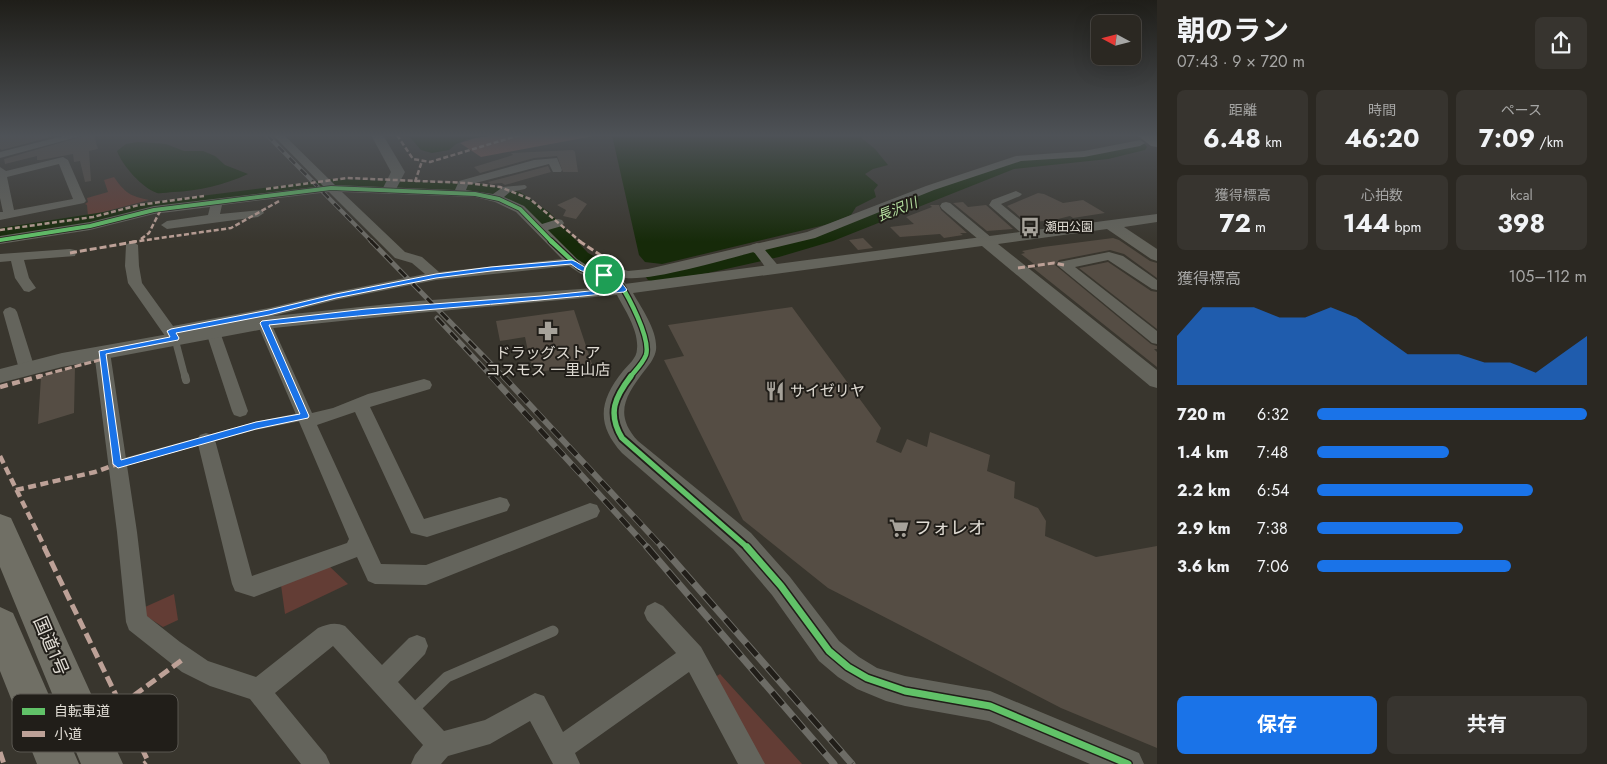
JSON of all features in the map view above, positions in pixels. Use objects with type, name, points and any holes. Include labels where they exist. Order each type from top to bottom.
[{"type":"highway","name":"国道1号","points":[[0,528],[72,694]]},
{"type":"highway","points":[[0,625],[29,694]]},
{"type":"highway","points":[[53,752],[58,764]]},
{"type":"highway","name":"国道1号","points":[[97,752],[102,764]]},
{"type":"street","points":[[1,173],[5,215],[80,201],[67,171]]},
{"type":"street","points":[[314,171],[400,255],[417,260],[436,276]]},
{"type":"street","points":[[389,190],[397,171]]},
{"type":"street","points":[[461,190],[513,171]]},
{"type":"street","points":[[982,171],[930,188],[811,235],[758,249],[648,272],[627,275],[615,271],[614,282],[645,336],[647,348],[642,362],[622,387],[615,400],[613,421],[619,436],[630,447],[742,541],[762,562],[829,651],[840,661],[870,681],[888,688],[990,706],[1128,764]]},
{"type":"street","points":[[496,197],[506,190],[521,187]]},
{"type":"street","points":[[0,240],[90,226],[168,205],[217,203],[331,188],[461,190],[496,197],[520,209],[572,262],[586,271],[614,282]]},
{"type":"street","points":[[282,200],[296,193]]},
{"type":"street","points":[[1016,194],[996,202],[994,205],[1031,235]]},
{"type":"street","points":[[213,218],[217,203]]},
{"type":"street","points":[[946,206],[1157,381]]},
{"type":"street","points":[[167,225],[258,213]]},
{"type":"street","points":[[173,335],[213,332],[313,317],[541,298],[614,282],[774,270],[1108,223],[1157,218]]},
{"type":"street","points":[[541,229],[558,223]]},
{"type":"street","points":[[1108,223],[1157,256]]},
{"type":"street","points":[[132,245],[132,266],[135,283],[173,335]]},
{"type":"street","points":[[758,249],[774,270]]},
{"type":"street","points":[[0,258],[70,253]]},
{"type":"street","points":[[1157,286],[1118,259],[1108,256],[1064,265],[1157,339]]},
{"type":"street","points":[[16,257],[22,278],[29,288]]},
{"type":"street","points":[[0,376],[336,296],[436,276],[572,262]]},
{"type":"street","points":[[10,312],[27,369]]},
{"type":"street","points":[[264,323],[375,574],[426,575],[590,511]]},
{"type":"street","points":[[213,332],[240,411]]},
{"type":"street","points":[[102,352],[137,622],[182,660],[211,675],[248,685],[258,691],[317,764]]},
{"type":"street","points":[[306,418],[337,413],[374,398],[424,385]]},
{"type":"street","points":[[360,404],[418,527],[427,528],[500,505]]},
{"type":"street","points":[[206,440],[242,584],[254,587],[354,549],[359,539]]},
{"type":"street","points":[[655,613],[693,655],[752,764]]},
{"type":"street","points":[[258,691],[326,636],[337,634],[440,745]]},
{"type":"street","points":[[382,681],[417,646]]},
{"type":"street","points":[[424,764],[440,745],[490,731],[535,705],[563,757],[693,655]]},
{"type":"lane","points":[[173,335],[186,380]]},
{"type":"lane","points":[[118,464],[256,426],[306,418]]},
{"type":"lane","points":[[411,712],[447,677],[553,631]]},
{"type":"shaded area","points":[[129,171],[239,171],[248,174],[202,189],[160,193],[145,186]]},
{"type":"shaded area","points":[[620,171],[870,171],[865,174],[878,185],[874,190],[876,197],[856,207],[851,215],[829,224],[662,264],[645,262],[639,255]]},
{"type":"shaded area","points":[[114,177],[128,193],[149,200],[88,216],[87,205],[85,204],[88,202],[87,198],[108,192],[104,180]]},
{"type":"shaded area","points":[[328,565],[348,584],[285,614],[281,585]]},
{"type":"shaded area","points":[[174,594],[178,620],[163,627],[146,616],[145,607]]},
{"type":"shaded area","points":[[720,674],[802,764],[760,764],[712,679]]},
{"type":"building","points":[[82,171],[90,171],[91,181],[85,182]]},
{"type":"building","points":[[531,171],[551,172],[505,185],[488,182]]},
{"type":"building","points":[[562,171],[578,172],[563,172]]},
{"type":"building","points":[[1038,193],[1063,203],[1083,200],[1105,213],[1027,223],[1007,206]]},
{"type":"building","points":[[575,197],[587,204],[576,219],[563,216],[566,210],[557,205]]},
{"type":"building","points":[[963,202],[968,207],[986,205],[1013,229],[987,231],[953,203]]},
{"type":"building","points":[[930,205],[939,205],[941,210],[967,233],[944,238],[940,234],[900,237],[890,227],[914,224],[906,217],[932,207]]},
{"type":"building","points":[[863,238],[873,248],[858,250],[849,240]]},
{"type":"building","points":[[1113,238],[1150,261],[1157,263],[1157,278],[1124,254],[1110,250],[1059,260],[1055,265],[1151,344],[1157,346],[1157,349],[1154,349],[1157,352],[1157,367],[1033,268],[1038,267],[1021,254],[1025,253],[1022,251],[1043,247]]},
{"type":"building","points":[[1108,262],[1151,291],[1157,292],[1157,329],[1079,268]]},
{"type":"building","name":"フォレオ","points":[[792,307],[881,428],[876,442],[901,453],[907,439],[927,447],[930,432],[990,455],[987,471],[1015,482],[1014,498],[1038,508],[1046,521],[1045,536],[1096,557],[1157,546],[1157,748],[1061,708],[828,588],[743,520],[664,360],[684,356],[668,325]]},
{"type":"building","points":[[574,310],[595,373],[573,377],[570,367],[538,372],[530,361],[525,337],[500,341],[496,321]]},
{"type":"building","points":[[75,367],[74,413],[38,424],[41,377]]},
{"type":"waterway","name":"長沢川","points":[[655,276],[708,267],[779,251],[826,237],[996,171]]},
{"type":"waterway","name":"長沢川","points":[[0,234],[104,218],[146,208],[333,184],[452,187],[482,189],[514,196],[542,216],[581,257],[604,269]]},
{"type":"railway","points":[[302,171],[372,242]]},
{"type":"railway","points":[[371,241],[504,377]]},
{"type":"railway","points":[[437,318],[492,377]]},
{"type":"railway","points":[[491,376],[648,548]]},
{"type":"railway","points":[[503,376],[663,548]]},
{"type":"railway","points":[[647,547],[834,764]]},
{"type":"railway","points":[[662,547],[852,764]]},
{"type":"marked path","points":[[415,182],[419,171]]},
{"type":"marked path","points":[[266,189],[347,178],[468,183],[500,187],[530,199],[574,238],[608,260],[615,271]]},
{"type":"marked path","points":[[0,230],[93,217],[139,205],[204,196]]},
{"type":"marked path","points":[[70,253],[180,234],[231,228],[281,200]]},
{"type":"marked path","points":[[141,239],[149,233],[161,209]]},
{"type":"marked path","points":[[1018,268],[1054,263],[1064,265]]},
{"type":"marked path","points":[[0,387],[103,359]]},
{"type":"marked path","points":[[0,456],[115,694]]},
{"type":"marked path","points":[[16,490],[95,472],[117,464]]},
{"type":"marked path","points":[[136,694],[182,660]]},
{"type":"marked path","points":[[0,752],[4,764]]},
{"type":"marked path","points":[[144,752],[148,761],[144,764]]},
{"type":"cycle path","points":[[0,240],[90,226],[154,210],[331,188],[475,194],[499,199],[520,209],[565,256],[580,268],[619,282],[623,287],[641,328],[646,354],[616,401],[614,410],[616,429],[630,447],[742,541],[781,586],[829,651],[848,667],[886,686],[924,695],[990,706],[1128,764]]},
{"type":"place","name":"瀬田公園","points":[[1030,227]]},
{"type":"place","name":"ドラッグストア コスモス 一里山店","points":[[548,331]]},
{"type":"place","name":"サイゼリヤ","points":[[775,391]]},
{"type":"place","name":"フォレオ","points":[[899,528]]},
{"type":"route","points":[[572,262],[586,271],[604,275],[619,282],[624,290],[366,312],[264,323],[305,416],[256,426],[118,464],[102,352],[175,338],[171,331],[269,313],[336,296],[436,276],[572,262]]}]
